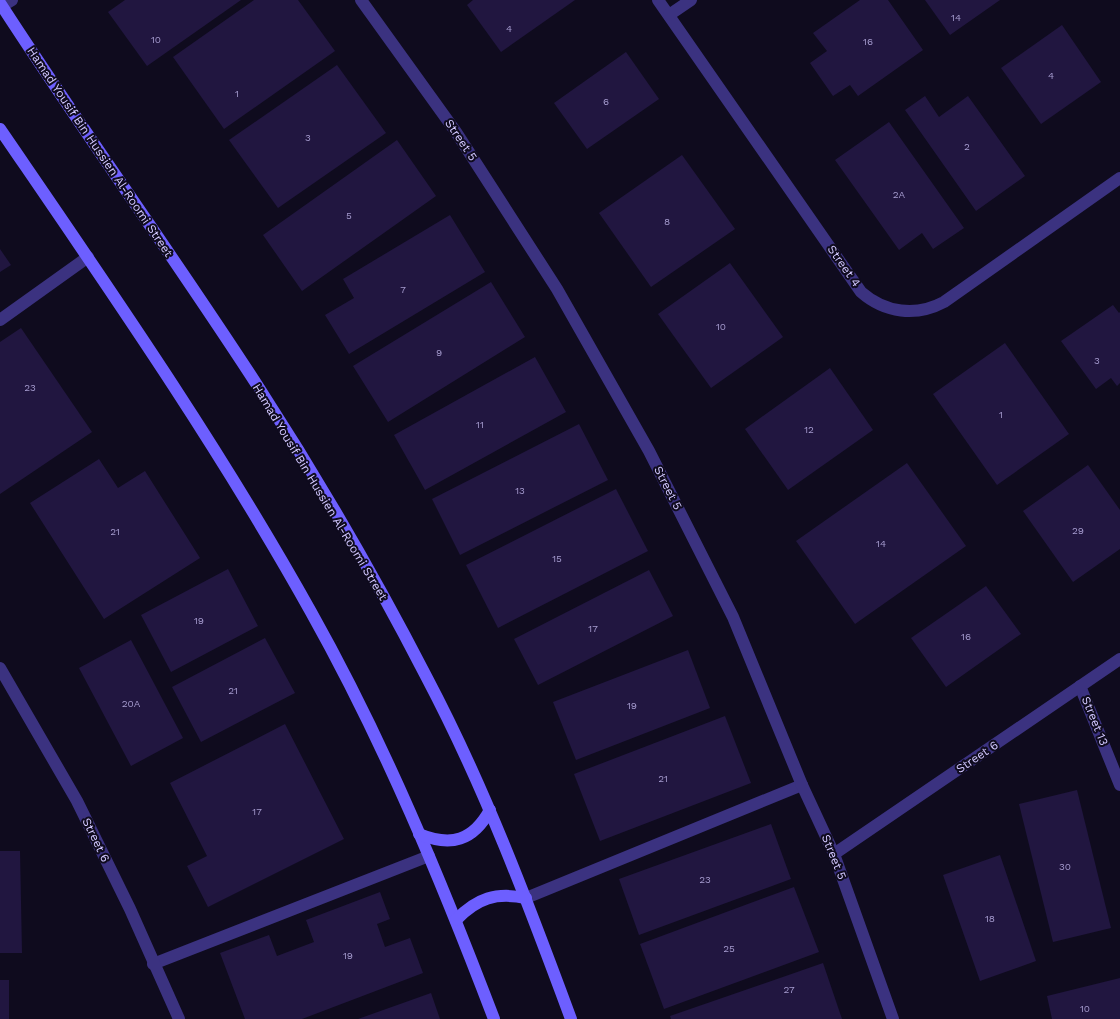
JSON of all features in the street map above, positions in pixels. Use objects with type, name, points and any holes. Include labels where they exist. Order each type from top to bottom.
[{"type":"street","name":"Street 5","points":[[361,0],[456,132],[552,281],[649,451],[733,617],[802,784],[834,854],[893,1019]]},
{"type":"street","name":"Street 4","points":[[658,0],[861,292],[871,300],[890,309],[917,311],[932,308],[944,302],[1120,178]]},
{"type":"street","points":[[669,15],[691,0]]},
{"type":"street","name":"Hamad Yousif Bin Hussien Al-Roomi Street","points":[[5,3],[260,389],[329,502],[428,679],[490,810],[526,898],[570,1019]]},
{"type":"street","points":[[0,129],[223,462],[268,537],[353,691],[391,770],[456,920],[494,1019]]},
{"type":"street","points":[[0,320],[88,258]]},
{"type":"street","name":"Street 6","points":[[834,854],[1120,659]]},
{"type":"street","name":"Street 6","points":[[0,668],[77,801],[130,909],[179,1019]]},
{"type":"street","name":"Street 13","points":[[1080,686],[1120,785]]},
{"type":"street","points":[[456,920],[467,909],[480,901],[503,895],[526,898],[802,784]]},
{"type":"street","points":[[419,834],[446,842],[460,839],[473,832],[483,822],[490,810]]},
{"type":"street","points":[[153,964],[429,856]]},
{"type":"building","points":[[125,0],[241,0],[147,66],[108,12]]},
{"type":"building","points":[[254,0],[298,0],[335,51],[224,129],[173,57]]},
{"type":"building","points":[[473,0],[575,0],[501,52],[467,5]]},
{"type":"building","points":[[860,0],[888,0],[923,50],[858,96],[850,85],[833,96],[810,63],[827,51],[813,33]]},
{"type":"building","points":[[925,0],[1000,0],[950,35]]},
{"type":"building","points":[[1062,25],[1101,82],[1041,124],[1001,68]]},
{"type":"building","points":[[626,52],[659,99],[587,149],[554,103]]},
{"type":"building","points":[[337,65],[386,133],[278,208],[229,140]]},
{"type":"building","points":[[925,96],[939,117],[968,96],[1025,176],[976,211],[905,110]]},
{"type":"building","points":[[889,122],[964,228],[933,249],[922,233],[899,250],[835,160]]},
{"type":"building","points":[[397,140],[436,196],[302,291],[263,235]]},
{"type":"building","points":[[682,155],[735,229],[651,287],[599,213]]},
{"type":"building","points":[[450,215],[485,272],[349,354],[325,315],[354,298],[343,279]]},
{"type":"building","points":[[0,249],[11,265],[0,272]]},
{"type":"building","points":[[730,263],[783,337],[711,388],[658,314]]},
{"type":"building","points":[[491,282],[525,337],[388,422],[353,366]]},
{"type":"building","points":[[1113,305],[1120,312],[1120,383],[1117,386],[1111,378],[1096,389],[1061,341]]},
{"type":"building","points":[[21,328],[92,432],[0,494],[0,342]]},
{"type":"building","points":[[1005,343],[1069,434],[997,485],[933,394]]},
{"type":"building","points":[[535,357],[566,412],[425,490],[394,435]]},
{"type":"building","points":[[830,368],[873,430],[788,490],[745,429]]},
{"type":"building","points":[[579,424],[608,480],[460,555],[432,499]]},
{"type":"building","points":[[99,459],[118,488],[145,471],[200,558],[104,619],[30,503]]},
{"type":"building","points":[[907,463],[966,546],[855,624],[796,541]]},
{"type":"building","points":[[1088,465],[1120,510],[1120,549],[1073,582],[1023,511]]},
{"type":"building","points":[[616,489],[648,551],[498,628],[466,565]]},
{"type":"building","points":[[228,569],[258,626],[171,672],[141,615]]},
{"type":"building","points":[[649,570],[673,616],[538,685],[514,639]]},
{"type":"building","points":[[986,586],[1021,634],[946,687],[911,638]]},
{"type":"building","points":[[265,638],[295,693],[201,742],[172,687]]},
{"type":"building","points":[[131,640],[183,738],[131,766],[79,668]]},
{"type":"building","points":[[688,650],[710,708],[576,760],[553,702]]},
{"type":"building","points":[[725,716],[751,783],[600,841],[574,774]]},
{"type":"building","points":[[285,724],[344,839],[208,907],[187,866],[207,856],[170,783]]},
{"type":"building","points":[[1077,790],[1111,928],[1053,942],[1019,804]]},
{"type":"building","points":[[771,824],[791,879],[639,935],[619,879]]},
{"type":"building","points":[[0,851],[20,851],[22,953],[0,953]]},
{"type":"building","points":[[1000,855],[1036,961],[980,981],[943,875]]},
{"type":"building","points":[[794,887],[819,952],[664,1009],[640,944]]},
{"type":"building","points":[[380,892],[390,919],[377,924],[385,947],[410,938],[423,973],[302,1019],[245,1019],[220,953],[269,935],[277,956],[314,942],[306,920]]},
{"type":"building","points":[[823,963],[842,1019],[671,1019],[670,1016]]},
{"type":"building","points":[[1120,978],[1120,1019],[1052,1019],[1047,996]]},
{"type":"building","points":[[0,980],[9,980],[9,1019],[0,1019]]},
{"type":"building","points":[[431,993],[440,1019],[358,1019]]}]
